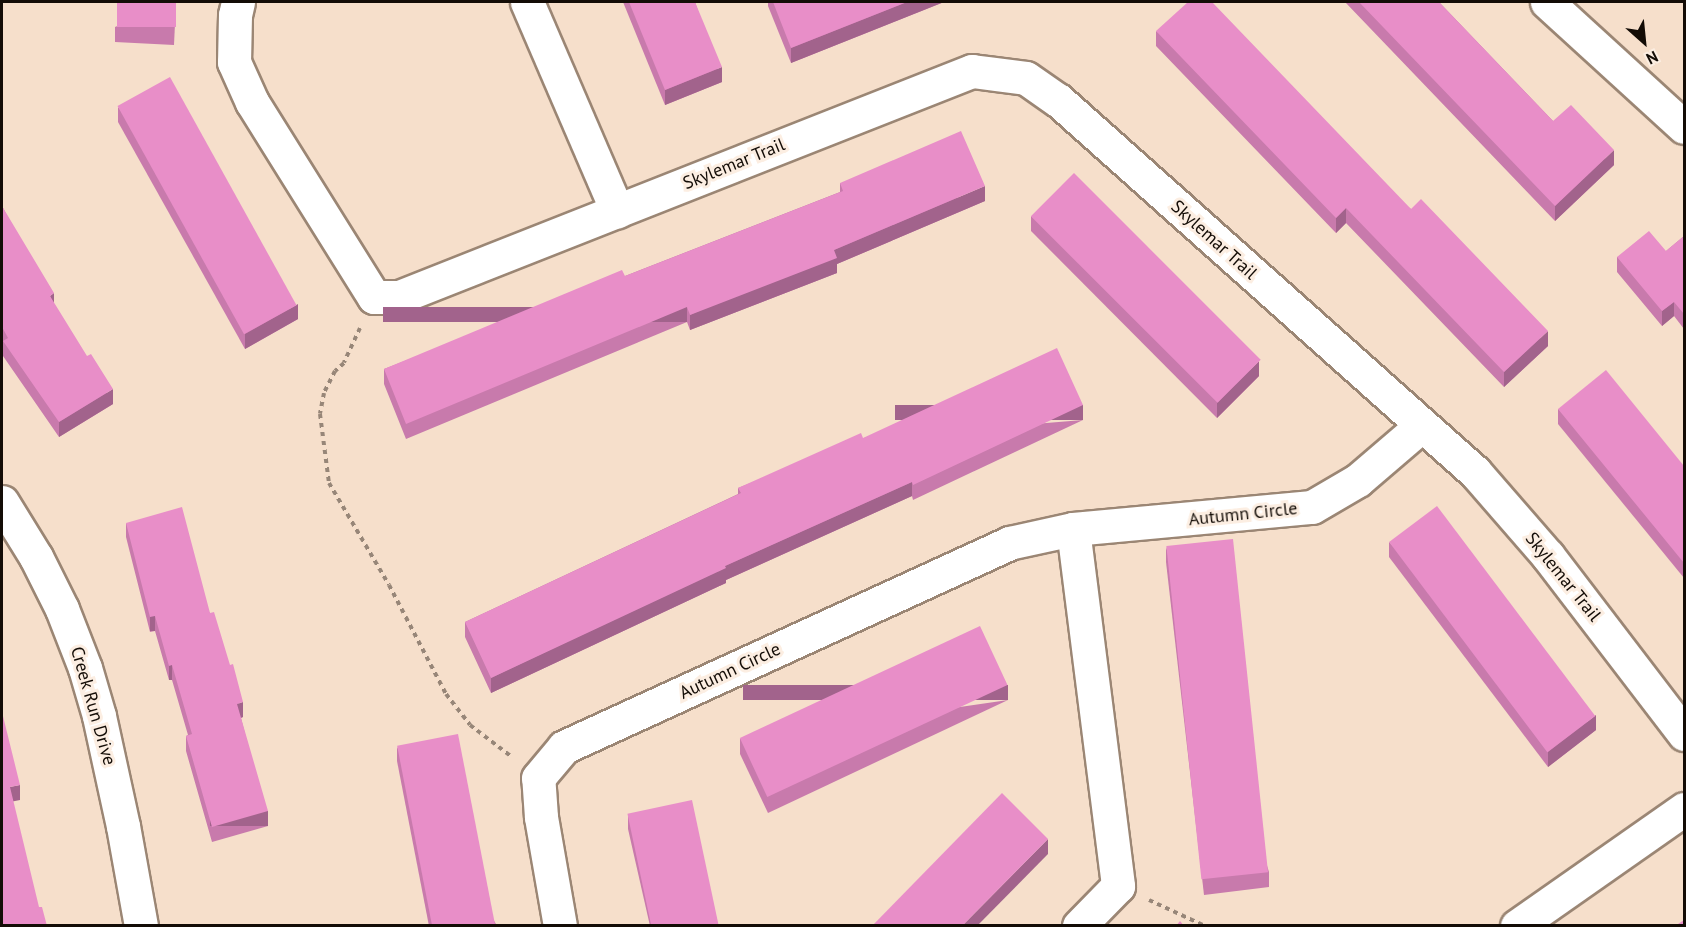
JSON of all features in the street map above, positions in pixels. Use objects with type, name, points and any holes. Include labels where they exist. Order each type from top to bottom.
[{"type":"street","points":[[238,2],[235,15],[234,62],[252,102],[374,297]]},
{"type":"street","points":[[527,2],[617,211]]},
{"type":"street","points":[[1547,2],[1684,127]]},
{"type":"street","name":"Skylemar Trail","points":[[374,297],[399,297],[972,71],[1026,78],[1058,100],[1475,472],[1548,556],[1684,734]]},
{"type":"street","name":"Autumn Circle","points":[[538,778],[564,747],[1009,543],[1073,530],[1312,507],[1358,480],[1421,426]]},
{"type":"street","name":"Creek Run Drive","points":[[2,502],[36,557],[62,609],[85,668],[114,782],[141,926]]},
{"type":"street","points":[[1073,530],[1118,886],[1079,926]]},
{"type":"street","points":[[538,778],[541,817],[560,926]]},
{"type":"street","points":[[1517,926],[1684,808]]},
{"type":"path","points":[[374,297],[344,363],[335,371],[324,393],[320,414],[321,438],[329,483],[393,593],[446,694],[470,725],[538,778]]},
{"type":"path","points":[[1118,886],[1205,926]]},
{"type":"building","points":[[117,2],[176,2],[176,27],[117,27]]},
{"type":"building","points":[[629,2],[695,2],[722,67],[665,90]]},
{"type":"building","points":[[773,2],[907,2],[791,48]]},
{"type":"building","points":[[1188,2],[1212,2],[1411,209],[1421,199],[1548,331],[1504,372],[1346,208],[1336,218],[1156,31]]},
{"type":"building","points":[[1359,2],[1439,2],[1553,121],[1571,105],[1614,150],[1555,206]]},
{"type":"building","points":[[170,77],[297,305],[244,334],[118,106]]},
{"type":"building","points":[[961,131],[985,186],[834,250],[837,258],[690,315],[687,307],[406,424],[384,369],[622,270],[625,276],[843,191],[840,183]]},
{"type":"building","points":[[1074,173],[1261,360],[1218,403],[1031,216]]},
{"type":"building","points":[[2,206],[54,293],[50,296],[87,356],[91,354],[113,389],[59,422],[3,341],[8,338],[2,327]]},
{"type":"building","points":[[1649,231],[1666,251],[1684,236],[1684,314],[1674,302],[1662,311],[1617,257]]},
{"type":"building","points":[[1057,348],[1083,405],[913,485],[912,482],[725,566],[726,568],[491,678],[465,622],[741,493],[738,488],[861,433],[863,438]]},
{"type":"building","points":[[1606,370],[1684,466],[1684,563],[1558,409]]},
{"type":"building","points":[[1437,506],[1595,716],[1547,752],[1389,542]]},
{"type":"building","points":[[182,507],[210,613],[214,612],[230,665],[233,664],[243,702],[237,704],[268,811],[212,827],[186,736],[192,734],[155,616],[150,617],[126,523]]},
{"type":"building","points":[[1233,539],[1268,872],[1201,879],[1166,546]]},
{"type":"building","points":[[980,626],[1007,685],[767,797],[740,738]]},
{"type":"building","points":[[2,712],[20,785],[10,787],[39,907],[42,907],[47,926],[2,926]]},
{"type":"building","points":[[458,734],[495,926],[432,926],[397,746]]},
{"type":"building","points":[[1002,793],[1048,839],[962,926],[872,926]]},
{"type":"building","points":[[692,800],[719,926],[651,926],[627,814]]},
{"type":"building","points":[[1684,920],[1684,926],[1675,926]]}]
